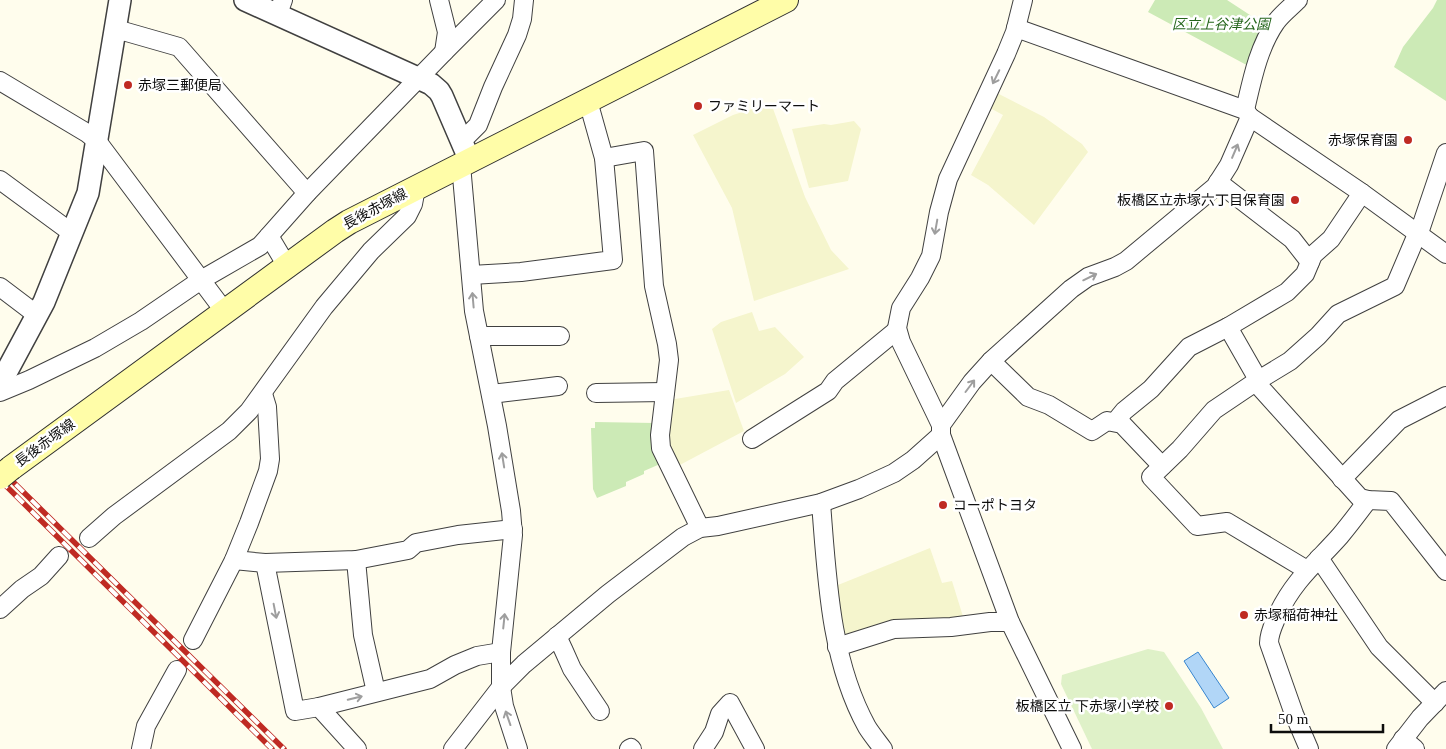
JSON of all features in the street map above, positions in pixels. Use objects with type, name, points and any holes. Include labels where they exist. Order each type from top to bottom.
[{"type":"main road","name":"長後赤塚線","points":[[6,472],[342,227],[416,188],[464,156],[588,101],[786,0]]},
{"type":"street","points":[[0,384],[37,315],[88,193],[120,0]]},
{"type":"street","points":[[245,0],[280,7],[431,84],[439,91],[464,156],[474,311],[491,394],[511,511],[512,529],[501,652],[501,687],[504,706],[518,749]]},
{"type":"street","points":[[439,0],[447,32],[444,52]]},
{"type":"street","points":[[0,392],[95,348],[141,321],[201,280],[260,246],[307,193],[496,0]]},
{"type":"street","points":[[464,156],[517,35],[522,19],[524,0]]},
{"type":"street","points":[[1023,0],[1016,30],[1006,54],[948,179],[939,212],[931,256],[901,308],[896,328],[941,430],[1010,622],[1072,749]]},
{"type":"street","points":[[453,749],[501,687],[524,664],[615,588],[683,537],[700,528],[718,526],[821,503],[894,473],[913,460],[941,430],[972,382],[991,361],[1071,289],[1088,277],[1126,261],[1215,187],[1229,165],[1247,113],[1254,69],[1266,38],[1278,21],[1298,0]]},
{"type":"street","points":[[116,29],[179,47],[307,193]]},
{"type":"street","points":[[1016,30],[1247,113],[1419,233],[1446,254]]},
{"type":"street","points":[[3,89],[87,133],[97,141],[224,312]]},
{"type":"street","points":[[471,275],[521,272],[613,260],[604,158],[588,101]]},
{"type":"street","points":[[604,158],[644,151],[654,286],[670,360],[660,435],[661,448],[700,528]]},
{"type":"street","points":[[1405,746],[1420,718],[1440,697],[1379,647],[1313,564],[1227,522],[1197,526],[1151,477],[1180,449],[1214,410],[1290,361],[1318,336],[1338,314],[1395,286],[1419,233],[1446,153]]},
{"type":"street","points":[[0,180],[72,233]]},
{"type":"street","points":[[1218,182],[1292,239],[1310,262]]},
{"type":"street","points":[[89,538],[114,516],[229,431],[249,411],[324,308],[371,251],[407,216],[413,204],[416,188]]},
{"type":"street","points":[[1115,422],[1124,411],[1151,389],[1189,347],[1228,327],[1287,292],[1306,274],[1313,255],[1332,239],[1362,193]]},
{"type":"street","points":[[269,236],[287,266]]},
{"type":"street","points":[[0,287],[37,315]]},
{"type":"street","points":[[1228,327],[1258,385],[1360,498],[1391,501],[1446,571]]},
{"type":"street","points":[[752,439],[828,391],[835,381],[897,330]]},
{"type":"street","points":[[479,336],[560,336]]},
{"type":"street","points":[[991,361],[1028,397],[1049,405],[1092,431],[1106,421],[1122,424],[1162,466]]},
{"type":"street","points":[[491,394],[558,386]]},
{"type":"street","points":[[596,393],[665,392]]},
{"type":"street","points":[[193,640],[234,560],[268,471],[270,459],[268,407],[263,394]]},
{"type":"street","points":[[1342,479],[1399,420],[1445,400]]},
{"type":"street","points":[[1310,749],[1294,714],[1269,643],[1269,633],[1286,598],[1368,500]]},
{"type":"street","points":[[821,503],[828,585],[837,647],[851,693],[868,728],[883,749]]},
{"type":"street","points":[[234,560],[266,564],[356,560],[408,550],[416,543],[512,529]]},
{"type":"street","points":[[0,609],[22,589],[41,576],[60,556]]},
{"type":"street","points":[[356,560],[363,635],[376,692]]},
{"type":"street","points":[[266,564],[295,711],[319,707],[430,679],[455,664],[476,656],[501,652]]},
{"type":"street","points":[[837,647],[894,629],[1010,622]]},
{"type":"street","points":[[557,636],[572,670],[600,711]]},
{"type":"street","points":[[141,749],[146,726],[177,670]]},
{"type":"street","points":[[703,749],[714,732],[720,714],[730,703],[754,749]]},
{"type":"street","points":[[319,707],[357,749]]},
{"type":"green space","name":"区立上谷津公園","points":[[1155,0],[1227,0],[1253,17],[1247,25],[1266,38],[1254,69],[1148,12]]},
{"type":"green space","points":[[1437,0],[1446,0],[1446,101],[1394,67],[1403,47]]},
{"type":"green space","points":[[997,93],[1044,117],[1082,144],[1088,152],[1034,225],[988,185],[971,175],[1003,115],[990,108]]},
{"type":"green space","points":[[771,103],[805,197],[831,250],[849,269],[754,301],[732,208],[693,135],[733,115]]},
{"type":"green space","points":[[854,121],[861,129],[848,181],[809,188],[792,129]]},
{"type":"green space","points":[[752,312],[759,331],[775,327],[804,357],[785,374],[736,403],[712,329],[721,322]]},
{"type":"green space","points":[[729,390],[744,431],[676,467],[663,439],[669,400]]},
{"type":"green space","points":[[595,422],[655,423],[660,464],[626,482],[626,486],[597,498],[593,489],[591,428],[595,428]]},
{"type":"green space","points":[[930,548],[942,583],[952,581],[965,623],[846,640],[840,635],[833,587]]},
{"type":"green space","points":[[1148,649],[1164,652],[1201,708],[1223,749],[1092,749],[1061,684],[1062,675]]},
{"type":"water","points":[[1198,652],[1229,698],[1214,708],[1184,661]]},
{"type":"railway","points":[[0,469],[284,749]]},
{"type":"railway","points":[[0,480],[272,749]]},
{"type":"place","name":"赤塚三郵便局","points":[[128,85]]},
{"type":"place","name":"ファミリーマート","points":[[698,106]]},
{"type":"place","name":"赤塚保育園","points":[[1408,140]]},
{"type":"place","name":"板橋区立赤塚六丁目保育園","points":[[1295,200]]},
{"type":"place","name":"コーポトヨタ","points":[[943,505]]},
{"type":"place","name":"赤塚稲荷神社","points":[[1244,615]]},
{"type":"place","name":"板橋区立 下赤塚小学校","points":[[1169,706]]}]
